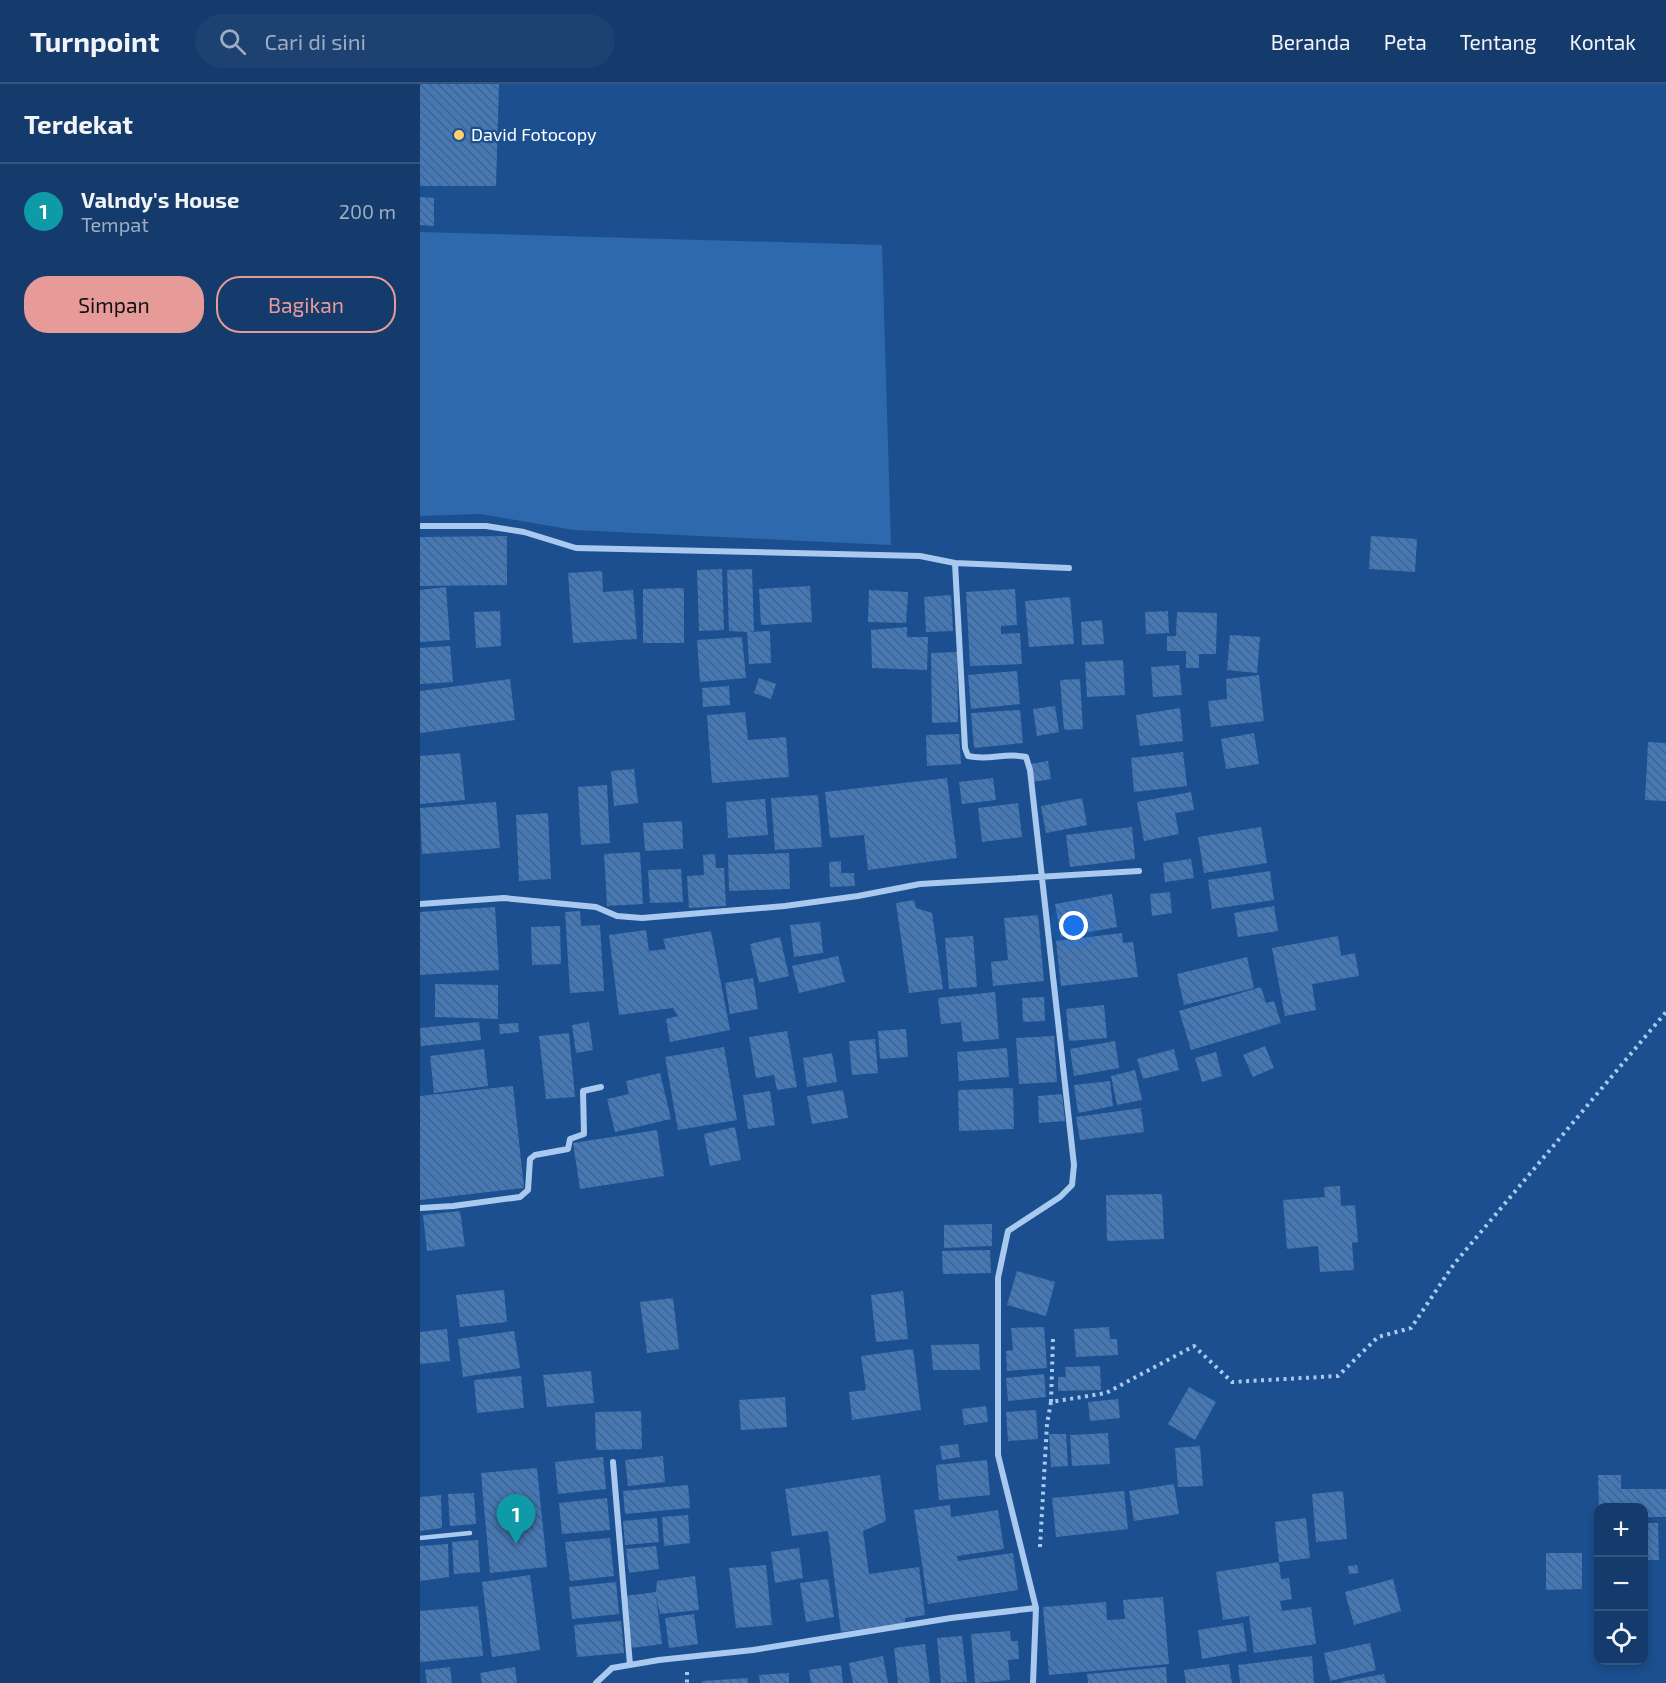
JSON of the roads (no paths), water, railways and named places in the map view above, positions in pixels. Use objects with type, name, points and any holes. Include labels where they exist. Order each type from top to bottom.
[{"type":"street","points":[[420,526],[486,526],[524,531],[576,548],[920,556],[955,563],[1069,568]]},
{"type":"street","points":[[955,563],[965,748],[968,756],[979,759],[1017,755],[1026,757],[1030,770],[1074,1165],[1072,1185],[1060,1197],[1008,1231],[998,1278],[998,1455],[1035,1608],[1033,1683]]},
{"type":"street","points":[[420,904],[504,898],[596,907],[617,916],[642,918],[785,906],[858,896],[920,884],[1139,871]]},
{"type":"street","points":[[420,1208],[453,1206],[520,1197],[525,1194],[528,1190],[530,1159],[535,1155],[568,1149],[570,1139],[584,1134],[583,1091],[601,1087]]},
{"type":"street","points":[[613,1462],[630,1665]]},
{"type":"street","points":[[596,1683],[612,1668],[659,1660],[753,1650],[951,1618],[1035,1608]]},
{"type":"lane","points":[[420,1538],[470,1533]]},
{"type":"place","name":"David Fotocopy","points":[[459,135]]},
{"type":"place","name":"Valndy's House","points":[[516,1544]]}]
